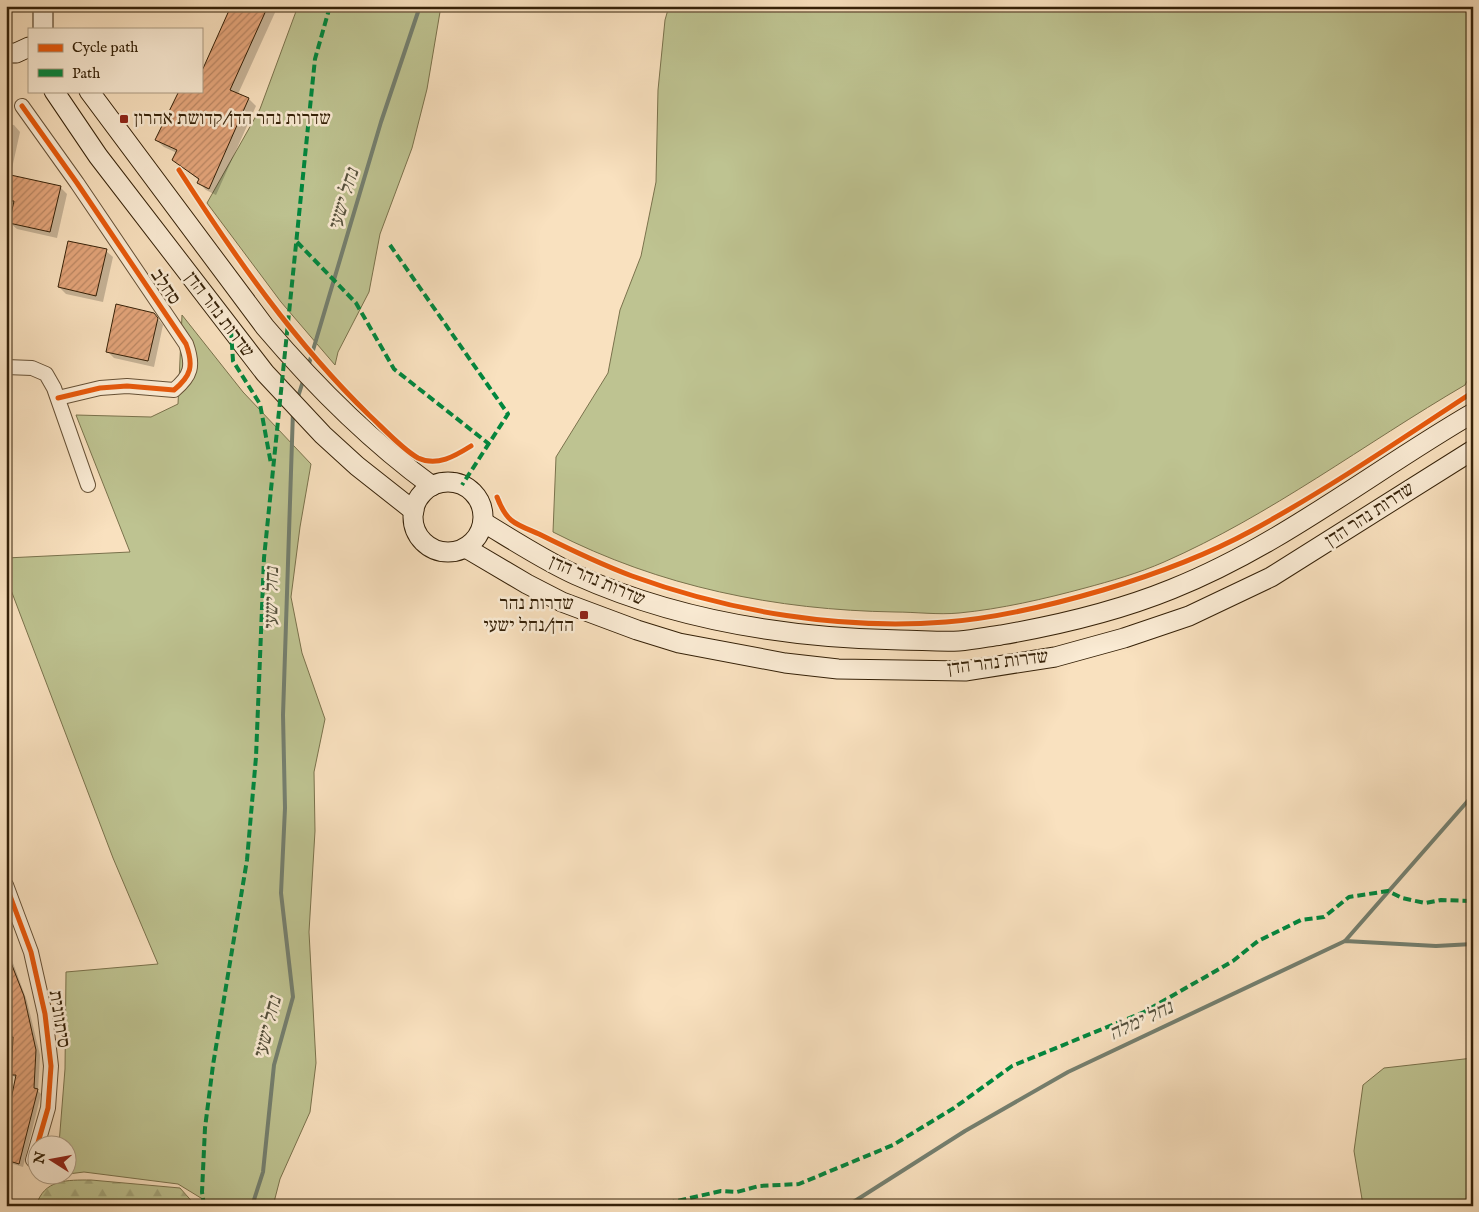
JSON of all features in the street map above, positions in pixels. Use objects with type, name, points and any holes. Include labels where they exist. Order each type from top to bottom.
[{"type":"main road","name":"שדרות נהר הדן","points":[[55,92],[98,156],[253,359],[294,406],[332,444],[414,511]]},
{"type":"main road","name":"שדרות נהר הדן","points":[[90,92],[265,327],[344,413],[376,443],[432,486]]},
{"type":"main road","name":"שדרות נהר הדן","points":[[483,522],[544,559],[576,575],[647,603],[686,614],[788,634],[838,639],[960,641],[1045,628],[1112,610],[1173,589],[1251,551],[1473,413]]},
{"type":"main road","name":"שדרות נהר הדן","points":[[466,548],[562,602],[637,630],[679,643],[785,663],[838,669],[965,671],[1055,657],[1124,638],[1189,616],[1271,577],[1473,450]]},
{"type":"main road","points":[[452,482],[470,490],[481,504],[483,522],[478,537],[466,548],[455,552],[444,552],[433,549],[424,542],[414,522],[414,511],[418,501],[432,486],[452,482]]},
{"type":"street","name":"סחלב","points":[[22,106],[99,215],[186,344],[191,357],[187,379],[174,390],[127,386],[100,388],[58,398]]},
{"type":"street","points":[[6,367],[32,368],[46,374],[58,398],[88,485]]},
{"type":"street","name":"סיתוונית","points":[[6,885],[31,952],[45,1014],[51,1066],[48,1108],[40,1134]]},
{"type":"green space","points":[[298,6],[441,6],[427,89],[412,148],[380,234],[369,292],[338,352],[335,365],[281,302],[207,203],[260,109]]},
{"type":"green space","points":[[669,6],[1473,6],[1473,370],[1465,385],[1280,501],[1204,543],[1164,562],[1115,580],[1022,603],[991,609],[943,614],[806,606],[719,592],[677,581],[594,551],[553,532],[556,457],[608,373],[620,310],[641,256],[656,182],[658,90],[665,20]]},
{"type":"green space","points":[[182,315],[243,392],[311,464],[300,527],[291,597],[302,653],[325,719],[314,772],[315,831],[309,932],[316,1063],[310,1112],[280,1179],[273,1206],[214,1206],[178,1184],[78,1173],[78,1134],[60,1134],[65,1069],[66,972],[158,964],[113,858],[6,577],[6,558],[130,552],[76,415],[151,417],[178,404]]},
{"type":"green space","points":[[1473,1058],[1473,1206],[1362,1206],[1354,1151],[1363,1085],[1384,1068]]},
{"type":"green space","points":[[78,1180],[180,1188],[196,1206],[36,1206],[40,1197],[51,1186],[56,1184],[78,1184]]},
{"type":"building","points":[[231,6],[268,6],[230,90],[249,98],[209,189],[197,183],[199,179],[172,160],[177,150],[155,140],[179,92],[202,92],[202,71]]},
{"type":"building","points":[[6,174],[61,186],[50,232],[9,223],[14,201],[6,201]]},
{"type":"building","points":[[68,241],[107,249],[96,296],[58,287]]},
{"type":"building","points":[[116,304],[154,313],[158,318],[148,361],[106,352]]},
{"type":"building","points":[[6,950],[24,996],[36,1050],[34,1088],[38,1089],[19,1164],[6,1160],[6,1124],[16,1075],[11,1075],[13,1037],[6,1038]]},
{"type":"waterway","name":"נחל ישעי","points":[[308,367],[381,122],[420,6]]},
{"type":"waterway","name":"נחל ישעי","points":[[297,400],[304,378]]},
{"type":"waterway","name":"נחל ישעי","points":[[252,1206],[263,1172],[274,1065],[293,997],[281,893],[285,808],[283,715],[293,411]]},
{"type":"waterway","points":[[1345,941],[1473,795]]},
{"type":"waterway","name":"נחל ימלה","points":[[847,1206],[965,1131],[1068,1072],[1345,941],[1436,946],[1473,944]]},
{"type":"marked path","points":[[204,1206],[202,1192],[205,1128],[213,1065],[247,860],[256,757],[264,558],[315,59],[330,6]]},
{"type":"marked path","points":[[297,242],[356,303],[394,369],[489,444]]},
{"type":"marked path","points":[[390,245],[508,414],[462,485]]},
{"type":"marked path","points":[[231,330],[233,361],[260,404],[271,464]]},
{"type":"marked path","points":[[655,1206],[721,1191],[737,1192],[759,1186],[799,1184],[893,1145],[954,1108],[1012,1066],[1144,1012],[1233,961],[1258,941],[1301,920],[1324,917],[1349,897],[1388,891],[1402,898],[1425,903],[1441,900],[1473,901]]},
{"type":"cycle path","points":[[22,106],[77,183],[186,344],[190,358],[187,375],[174,390],[127,386],[100,388],[58,398]]},
{"type":"cycle path","points":[[179,170],[244,267],[291,329],[342,387],[393,438],[418,458],[432,461],[452,457],[471,446]]},
{"type":"cycle path","points":[[497,497],[506,515],[521,526],[632,576],[708,600],[786,616],[826,620],[906,624],[966,620],[1045,606],[1084,596],[1160,571],[1216,549],[1251,531],[1364,464],[1473,392]]},
{"type":"cycle path","points":[[6,885],[31,952],[45,1014],[51,1066],[48,1108],[40,1134]]},
{"type":"place","name":"שדרות נהר הדן/קדושת אהרון","points":[[124,119]]},
{"type":"place","name":"שדרות נהר הדן/נחל ישעי","points":[[584,615]]}]
